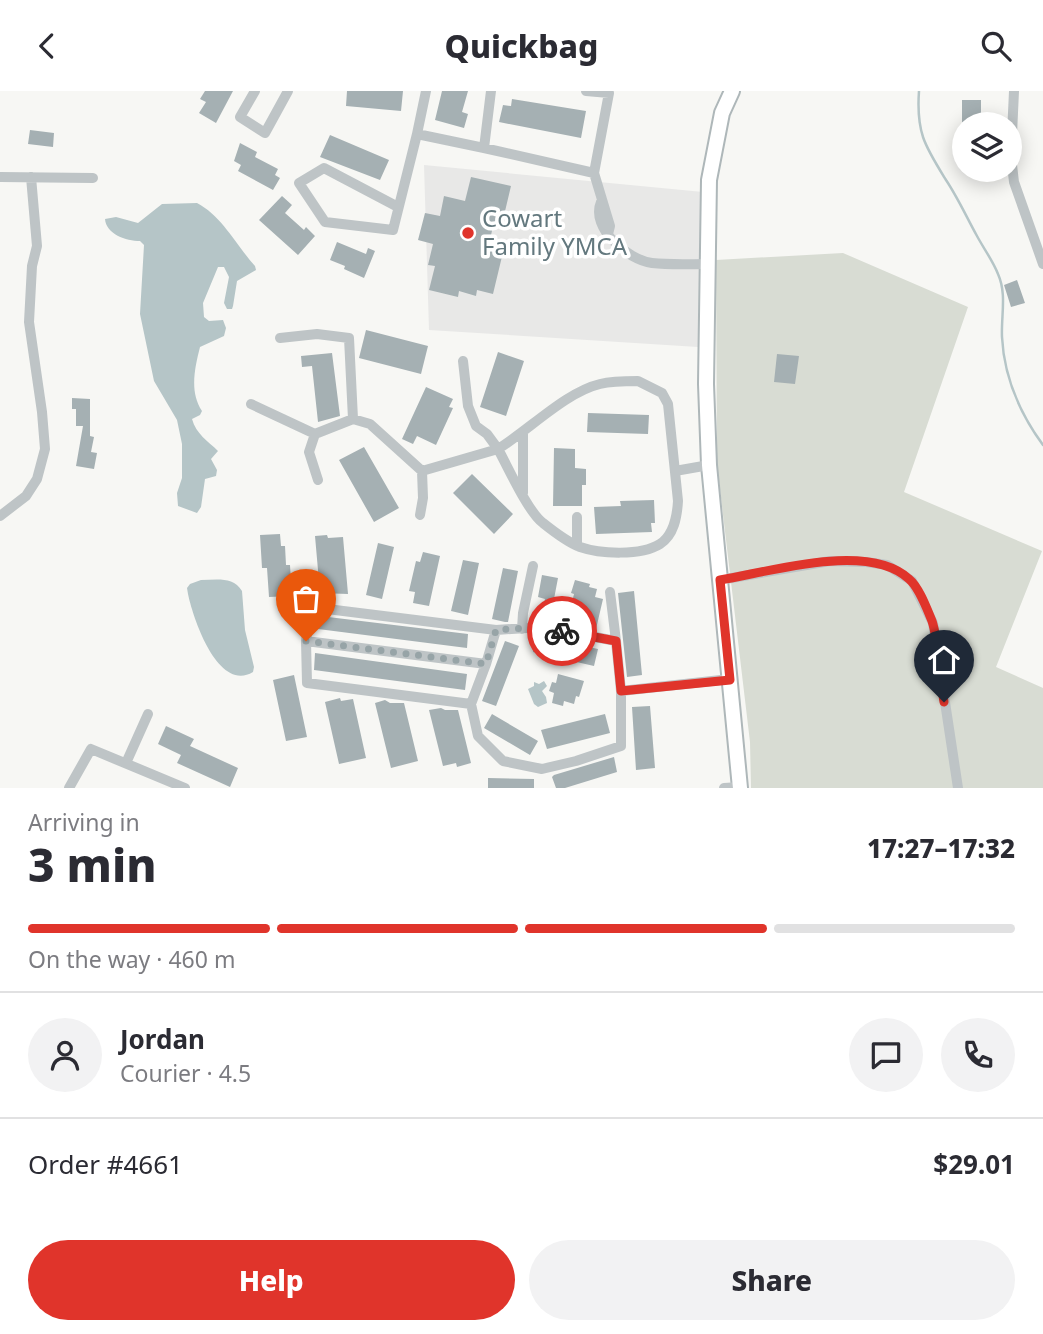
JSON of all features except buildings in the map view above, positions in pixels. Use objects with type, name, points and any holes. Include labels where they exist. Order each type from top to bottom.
[{"type":"main road","points":[[732,91],[722,113],[709,180],[706,384],[709,465],[740,787]]},
{"type":"street","points":[[255,91],[240,117],[265,133],[288,91]]},
{"type":"street","points":[[398,207],[324,168],[299,183],[325,222],[393,230],[426,91]]},
{"type":"street","points":[[484,148],[491,91]]},
{"type":"street","points":[[586,91],[609,93],[594,173],[601,202],[598,209],[603,229],[632,256],[650,263],[708,264]]},
{"type":"street","points":[[1014,91],[1011,156],[1014,182],[1043,264]]},
{"type":"street","points":[[417,134],[594,173]]},
{"type":"street","points":[[0,177],[93,179]]},
{"type":"street","points":[[0,516],[20,502],[32,488],[45,449],[29,322],[32,266],[37,246],[31,177]]},
{"type":"street","points":[[280,338],[317,334],[348,338],[353,419]]},
{"type":"street","points":[[422,471],[498,449],[523,434],[574,395],[599,384],[638,381],[662,393],[668,404],[678,501],[677,517],[671,533],[660,544],[642,550],[604,553],[577,546],[540,522],[498,449],[487,434],[476,426],[468,406],[463,361]]},
{"type":"street","points":[[251,404],[315,434],[353,419],[370,424],[422,471],[423,498],[420,515]]},
{"type":"street","points":[[315,434],[309,451],[318,480]]},
{"type":"street","points":[[523,434],[523,495]]},
{"type":"street","points":[[674,471],[709,465]]},
{"type":"street","points":[[577,517],[577,546]]},
{"type":"street","points":[[720,580],[830,561],[887,565],[912,581],[933,623],[958,788]]},
{"type":"street","points":[[523,629],[523,613],[533,566]]},
{"type":"street","points":[[496,630],[471,704],[478,736],[503,761],[542,769],[576,761],[621,746],[621,691],[610,592]]},
{"type":"street","points":[[471,704],[307,683],[306,641],[311,607],[496,630],[542,627],[616,641]]},
{"type":"street","points":[[306,641],[486,664]]},
{"type":"street","points":[[621,691],[730,680]]},
{"type":"street","points":[[126,763],[148,714]]},
{"type":"street","points":[[69,788],[91,749],[184,788]]},
{"type":"street","points":[[724,788],[740,787]]},
{"type":"shaded area","points":[[424,165],[703,192],[698,347],[429,330]]},
{"type":"shaded area","points":[[197,203],[214,215],[256,270],[237,281],[232,309],[227,309],[224,303],[229,277],[224,267],[218,267],[203,303],[204,317],[209,321],[223,320],[226,328],[224,336],[200,347],[195,371],[194,388],[202,411],[192,419],[199,433],[218,451],[211,459],[217,470],[216,476],[205,479],[201,507],[197,513],[178,506],[177,493],[182,478],[182,444],[177,420],[154,381],[140,314],[144,245],[140,241],[129,240],[113,233],[105,219],[116,217],[138,223],[162,204]]},
{"type":"shaded area","points":[[843,253],[968,307],[904,492],[1042,551],[996,667],[1043,688],[1043,788],[751,788],[750,742],[717,464],[716,260]]},
{"type":"shaded area","points":[[201,580],[229,581],[242,591],[245,630],[253,672],[240,676],[229,672],[209,650],[195,619],[187,588]]},
{"type":"shaded area","points":[[544,681],[547,686],[542,691],[547,703],[538,707],[528,689],[534,686],[534,682],[539,684]]},
{"type":"waterway","points":[[919,91],[919,118],[927,148],[994,264],[1001,282],[1002,337],[1006,367],[1020,407],[1043,445]]},
{"type":"way so far","points":[[306,641],[486,664],[496,630],[542,627],[562,631]]},
{"type":"place","name":"Cowart Family YMCA","points":[[468,233]]},
{"type":"route","points":[[562,631],[616,641],[621,691],[730,680],[720,580],[830,561],[887,565],[912,581],[933,623],[944,702]]}]
